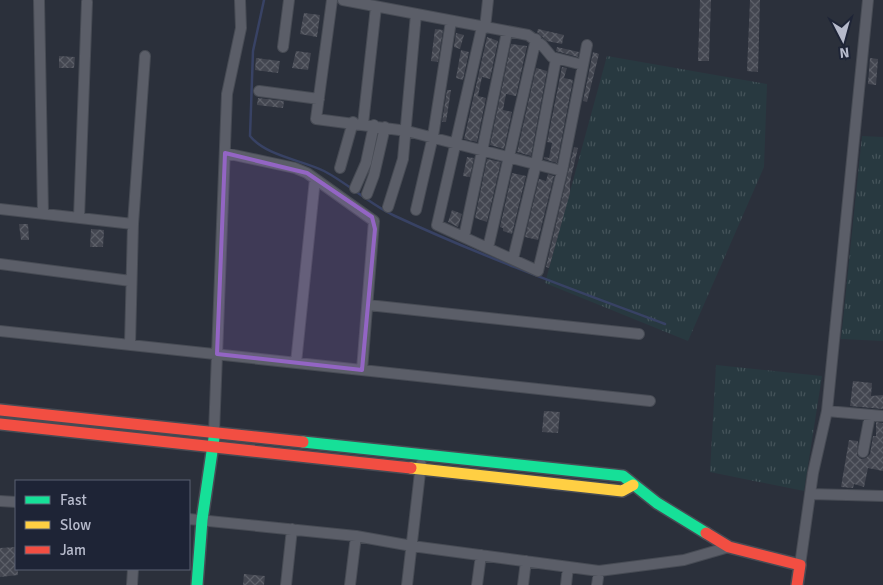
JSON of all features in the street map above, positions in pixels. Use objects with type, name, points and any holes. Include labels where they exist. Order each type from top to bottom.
[{"type":"street","points":[[39,0],[43,214]]},
{"type":"street","points":[[198,585],[202,520],[214,433],[227,94],[241,28],[240,0]]},
{"type":"street","points":[[284,47],[289,0]]},
{"type":"street","points":[[332,0],[316,119],[407,130],[562,171]]},
{"type":"street","points":[[343,0],[528,35],[556,59],[583,65]]},
{"type":"street","points":[[488,0],[484,28],[437,225],[538,271],[562,171],[587,45]]},
{"type":"street","points":[[797,585],[810,494],[827,411],[868,0]]},
{"type":"street","points":[[80,218],[87,2]]},
{"type":"street","points":[[340,168],[358,123],[376,7]]},
{"type":"street","points":[[388,207],[401,170],[407,130],[416,14]]},
{"type":"street","points":[[416,210],[434,136],[452,21]]},
{"type":"street","points":[[464,237],[507,32]]},
{"type":"street","points":[[488,248],[536,40]]},
{"type":"street","points":[[130,345],[133,224],[145,56]]},
{"type":"street","points":[[513,259],[536,164],[556,59]]},
{"type":"street","points":[[259,91],[319,99]]},
{"type":"street","points":[[355,188],[366,163],[374,125]]},
{"type":"street","points":[[367,194],[383,141],[385,127]]},
{"type":"street","points":[[225,153],[295,168],[315,178],[374,221],[362,370]]},
{"type":"street","points":[[296,363],[315,178]]},
{"type":"street","points":[[0,210],[133,224]]},
{"type":"street","points":[[0,264],[131,281]]},
{"type":"street","points":[[368,305],[639,334]]},
{"type":"street","points":[[0,331],[650,401]]},
{"type":"street","points":[[0,410],[623,476],[657,503],[729,547],[800,565]]},
{"type":"street","points":[[827,411],[883,416]]},
{"type":"street","points":[[863,452],[870,415]]},
{"type":"street","points":[[0,424],[622,491],[633,485]]},
{"type":"street","points":[[407,585],[423,455]]},
{"type":"street","points":[[810,494],[883,496]]},
{"type":"street","points":[[0,501],[15,502]]},
{"type":"street","points":[[190,519],[356,536],[412,546],[599,571],[684,560],[729,547]]},
{"type":"street","points":[[286,585],[292,529]]},
{"type":"street","points":[[350,585],[356,536]]},
{"type":"street","points":[[477,585],[480,555]]},
{"type":"street","points":[[523,585],[526,561]]},
{"type":"street","points":[[566,585],[568,567]]},
{"type":"street","points":[[132,585],[133,570]]},
{"type":"street","points":[[597,585],[599,571]]},
{"type":"highlighted area","points":[[225,153],[307,173],[372,217],[375,229],[362,370],[217,354]]},
{"type":"green space","points":[[607,56],[767,84],[764,167],[688,341],[545,283]]},
{"type":"green space","points":[[862,136],[883,137],[883,341],[841,339]]},
{"type":"green space","points":[[716,365],[822,376],[804,491],[710,472]]},
{"type":"building","points":[[700,0],[711,0],[709,61],[698,61]]},
{"type":"building","points":[[750,0],[760,0],[758,72],[747,71]]},
{"type":"building","points":[[304,13],[320,15],[317,37],[300,34]]},
{"type":"building","points":[[435,29],[443,30],[438,62],[431,61]]},
{"type":"building","points":[[538,29],[564,35],[562,44],[547,41],[537,32]]},
{"type":"building","points":[[456,33],[464,35],[460,49],[454,47]]},
{"type":"building","points":[[487,37],[498,41],[490,79],[482,77],[478,96],[486,98],[477,142],[464,139]]},
{"type":"building","points":[[511,44],[527,46],[516,96],[506,94],[503,110],[512,112],[504,149],[490,145]]},
{"type":"building","points":[[557,47],[579,52],[578,57],[556,51]]},
{"type":"building","points":[[461,50],[469,52],[463,80],[456,78]]},
{"type":"building","points":[[296,51],[311,53],[308,70],[292,68]]},
{"type":"building","points":[[593,52],[599,54],[587,102],[583,101]]},
{"type":"building","points":[[59,56],[75,57],[74,68],[59,68]]},
{"type":"building","points":[[256,58],[280,61],[278,73],[255,70]]},
{"type":"building","points":[[870,58],[878,59],[876,85],[868,84]]},
{"type":"building","points":[[562,67],[567,68],[564,78],[573,80],[557,163],[544,159],[544,157],[549,158],[552,143],[547,142]]},
{"type":"building","points":[[536,68],[547,71],[531,156],[517,152]]},
{"type":"building","points":[[447,90],[451,90],[446,122],[442,122]]},
{"type":"building","points":[[258,98],[284,101],[283,108],[257,105]]},
{"type":"building","points":[[574,147],[578,148],[570,182],[570,193],[549,268],[546,267]]},
{"type":"building","points":[[467,157],[474,158],[470,177],[463,176]]},
{"type":"building","points":[[487,159],[501,162],[487,222],[475,218]]},
{"type":"building","points":[[512,173],[526,176],[512,234],[503,231],[503,228],[500,227]]},
{"type":"building","points":[[548,174],[554,176],[538,240],[525,237],[539,179],[546,181]]},
{"type":"building","points":[[452,210],[462,214],[458,227],[448,222]]},
{"type":"building","points":[[19,224],[28,224],[29,240],[21,240]]},
{"type":"building","points":[[91,229],[104,230],[103,247],[90,247]]},
{"type":"building","points":[[853,381],[872,383],[871,396],[883,395],[883,409],[850,406]]},
{"type":"building","points":[[544,411],[560,412],[558,433],[542,432]]},
{"type":"building","points":[[876,422],[883,423],[883,471],[868,468],[864,487],[854,484],[853,488],[841,487],[849,440],[858,441],[857,455],[861,459],[866,458],[870,454],[873,436],[876,436]]},
{"type":"building","points":[[15,547],[15,570],[18,570],[18,575],[0,577],[0,548]]},
{"type":"building","points":[[244,574],[265,576],[264,585],[243,585]]},
{"type":"waterway","points":[[264,0],[253,51],[250,136],[257,143],[275,153],[324,171],[386,211],[428,231],[529,273],[665,324]]},
{"type":"traffic: fast","points":[[197,585],[202,520],[214,438]]},
{"type":"traffic: fast","points":[[303,442],[623,476],[657,503],[706,533]]},
{"type":"traffic: slow","points":[[411,468],[622,491],[633,485]]},
{"type":"traffic: jam","points":[[0,410],[303,442]]},
{"type":"traffic: jam","points":[[0,424],[411,468]]},
{"type":"traffic: jam","points":[[706,533],[729,547],[800,565],[797,585]]}]
